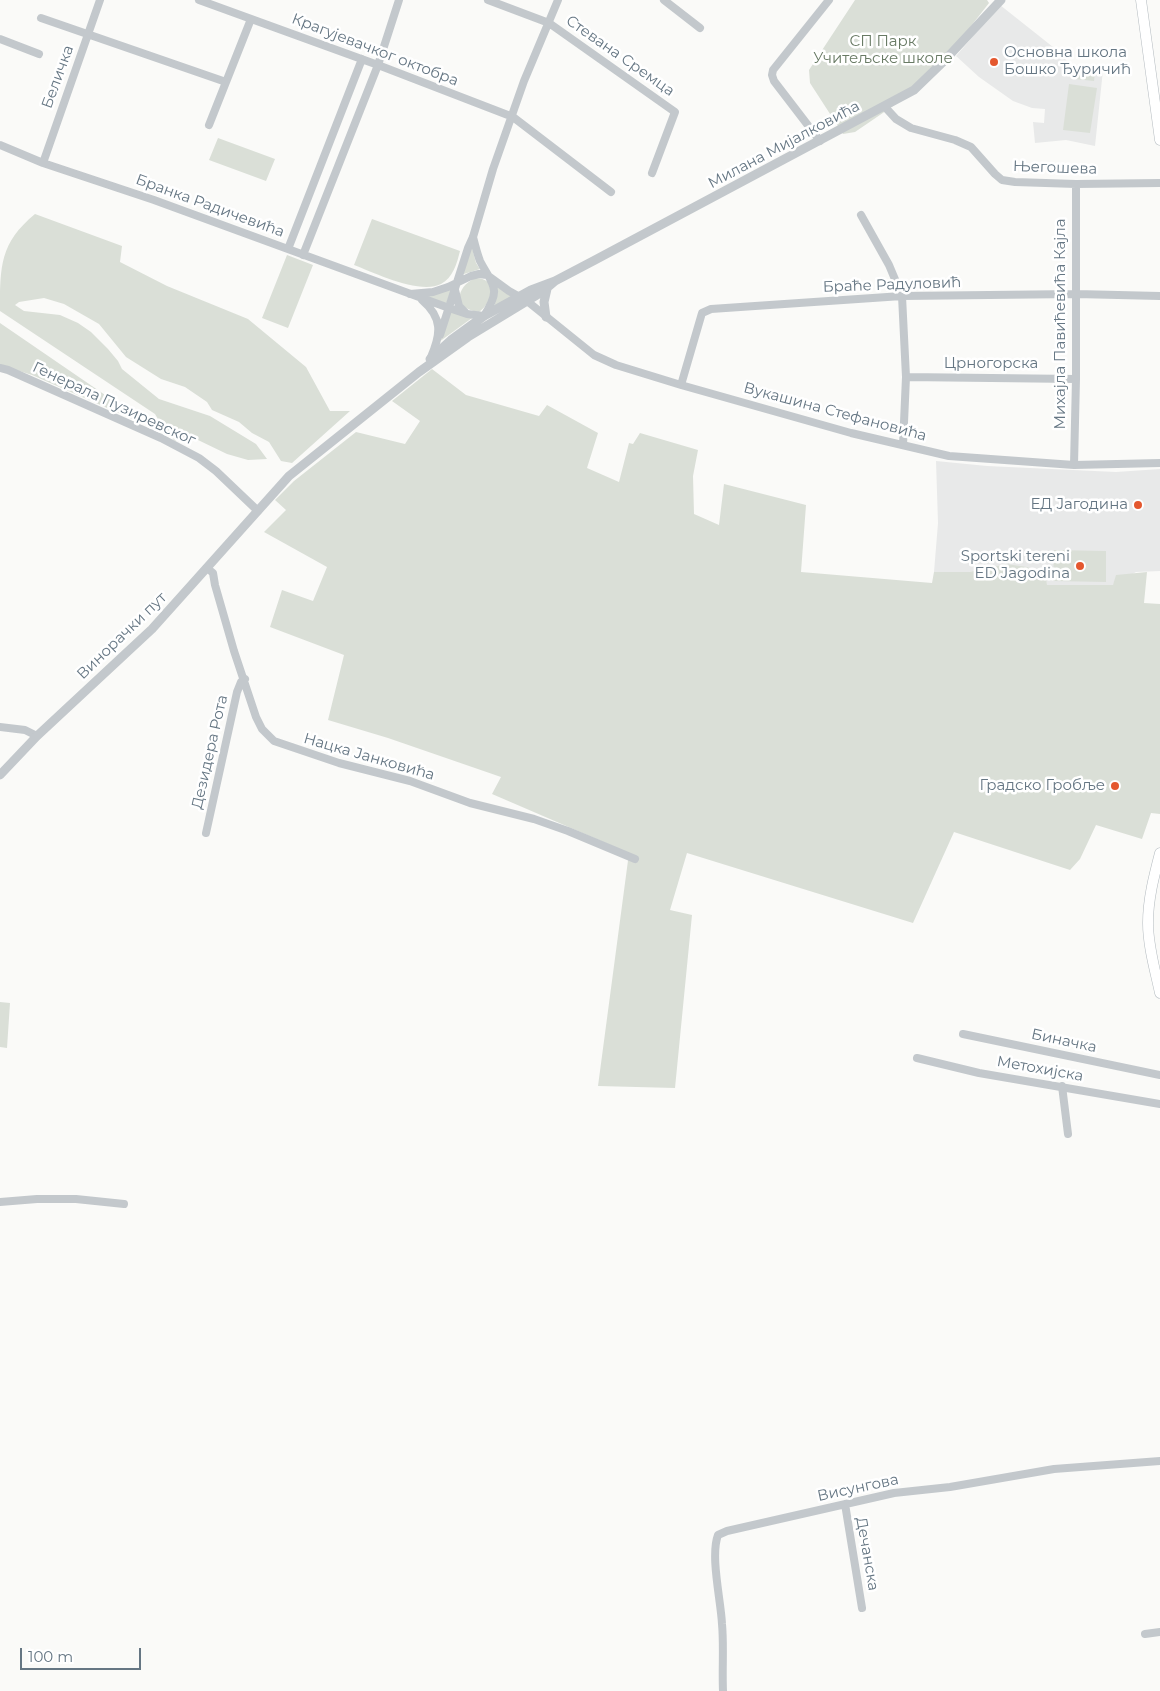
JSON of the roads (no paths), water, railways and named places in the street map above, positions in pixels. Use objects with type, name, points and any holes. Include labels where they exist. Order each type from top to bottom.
[{"type":"main road","points":[[1142,0],[1160,140]]},
{"type":"main road","points":[[1160,853],[1151,895],[1148,924],[1151,952],[1160,993]]},
{"type":"street","name":"Беличка","points":[[43,163],[100,0]]},
{"type":"street","name":"Крагујевачког октобра","points":[[199,0],[362,59],[513,117],[611,192]]},
{"type":"street","points":[[303,255],[378,65],[399,0]]},
{"type":"street","name":"Стевана Сремца","points":[[488,0],[549,23],[676,112],[652,173]]},
{"type":"street","points":[[431,358],[524,81],[558,0]]},
{"type":"street","points":[[664,0],[700,28]]},
{"type":"street","points":[[820,141],[774,81],[772,75],[773,70],[829,0]]},
{"type":"street","name":"Милана Мијалковића","points":[[419,372],[431,358],[465,328],[484,316],[518,297],[544,287],[914,90],[944,61],[1000,0]]},
{"type":"street","points":[[41,18],[226,82]]},
{"type":"street","points":[[209,125],[251,19]]},
{"type":"street","points":[[0,39],[39,54]]},
{"type":"street","points":[[288,249],[362,59]]},
{"type":"street","name":"Његошева","points":[[885,107],[896,119],[911,128],[955,140],[971,147],[994,174],[1002,180],[1076,184],[1160,183]]},
{"type":"street","name":"Бранка Радичевића","points":[[0,145],[43,163],[154,200],[467,314]]},
{"type":"street","name":"Михајла Павићевића Кајла","points":[[1074,465],[1076,184]]},
{"type":"street","points":[[861,215],[889,265],[902,296],[906,377],[903,445]]},
{"type":"street","points":[[468,337],[484,316],[494,298],[494,286],[491,277],[480,260],[473,237]]},
{"type":"street","points":[[410,294],[433,292],[455,286],[478,274],[491,277]]},
{"type":"street","name":"Вукашина Стефановића","points":[[491,277],[518,297],[532,302],[546,317],[594,355],[606,361],[681,385],[851,433],[949,456],[1074,465],[1160,463]]},
{"type":"street","points":[[455,286],[459,306],[467,314],[484,316],[507,313]]},
{"type":"street","points":[[532,302],[536,293],[544,287]]},
{"type":"street","points":[[544,287],[546,317]]},
{"type":"street","name":"Браће Радуловић","points":[[681,385],[702,313],[706,310],[902,296],[1076,294],[1160,296]]},
{"type":"street","points":[[419,297],[434,314],[440,334]]},
{"type":"street","name":"Милана Мијалковића","points":[[258,511],[289,476],[419,372],[468,337],[507,313],[532,302]]},
{"type":"street","name":"Генерала Пузиревског","points":[[0,368],[162,438],[199,458],[216,471],[258,511]]},
{"type":"street","name":"Црногорска","points":[[906,377],[1076,378]]},
{"type":"street","name":"Винорачки пут","points":[[0,775],[37,736],[152,629],[258,511]]},
{"type":"street","name":"Нацка Јанковића","points":[[207,568],[213,573],[234,651],[245,679],[256,717],[262,729],[274,741],[339,764],[410,781],[470,803],[534,819],[636,859]]},
{"type":"street","name":"Дезидера Рота","points":[[206,833],[237,692],[241,682],[245,679]]},
{"type":"street","points":[[0,726],[25,730],[37,736]]},
{"type":"street","name":"Биначка","points":[[963,1034],[1160,1075]]},
{"type":"street","name":"Метохијска","points":[[917,1058],[979,1073],[1160,1104]]},
{"type":"street","points":[[1062,1086],[1068,1134]]},
{"type":"street","points":[[0,1202],[36,1199],[76,1199],[124,1204]]},
{"type":"street","name":"Висунгова","points":[[722,1691],[722,1625],[715,1557],[718,1535],[727,1531],[894,1493],[950,1487],[1054,1469],[1160,1461]]},
{"type":"street","name":"Дечанска","points":[[845,1504],[862,1608]]},
{"type":"street","points":[[1145,1634],[1160,1632]]},
{"type":"place","name":"Основна школа Бошко Ђуричић","points":[[994,62]]},
{"type":"place","name":"ЕД Јагодина","points":[[1138,505]]},
{"type":"place","name":"Sportski tereni ED Jagodina","points":[[1080,566]]},
{"type":"place","name":"Градско Гробље","points":[[1115,786]]},
{"type":"park label","name":"СП Парк Учитељске школе","points":[[883,50]]}]
